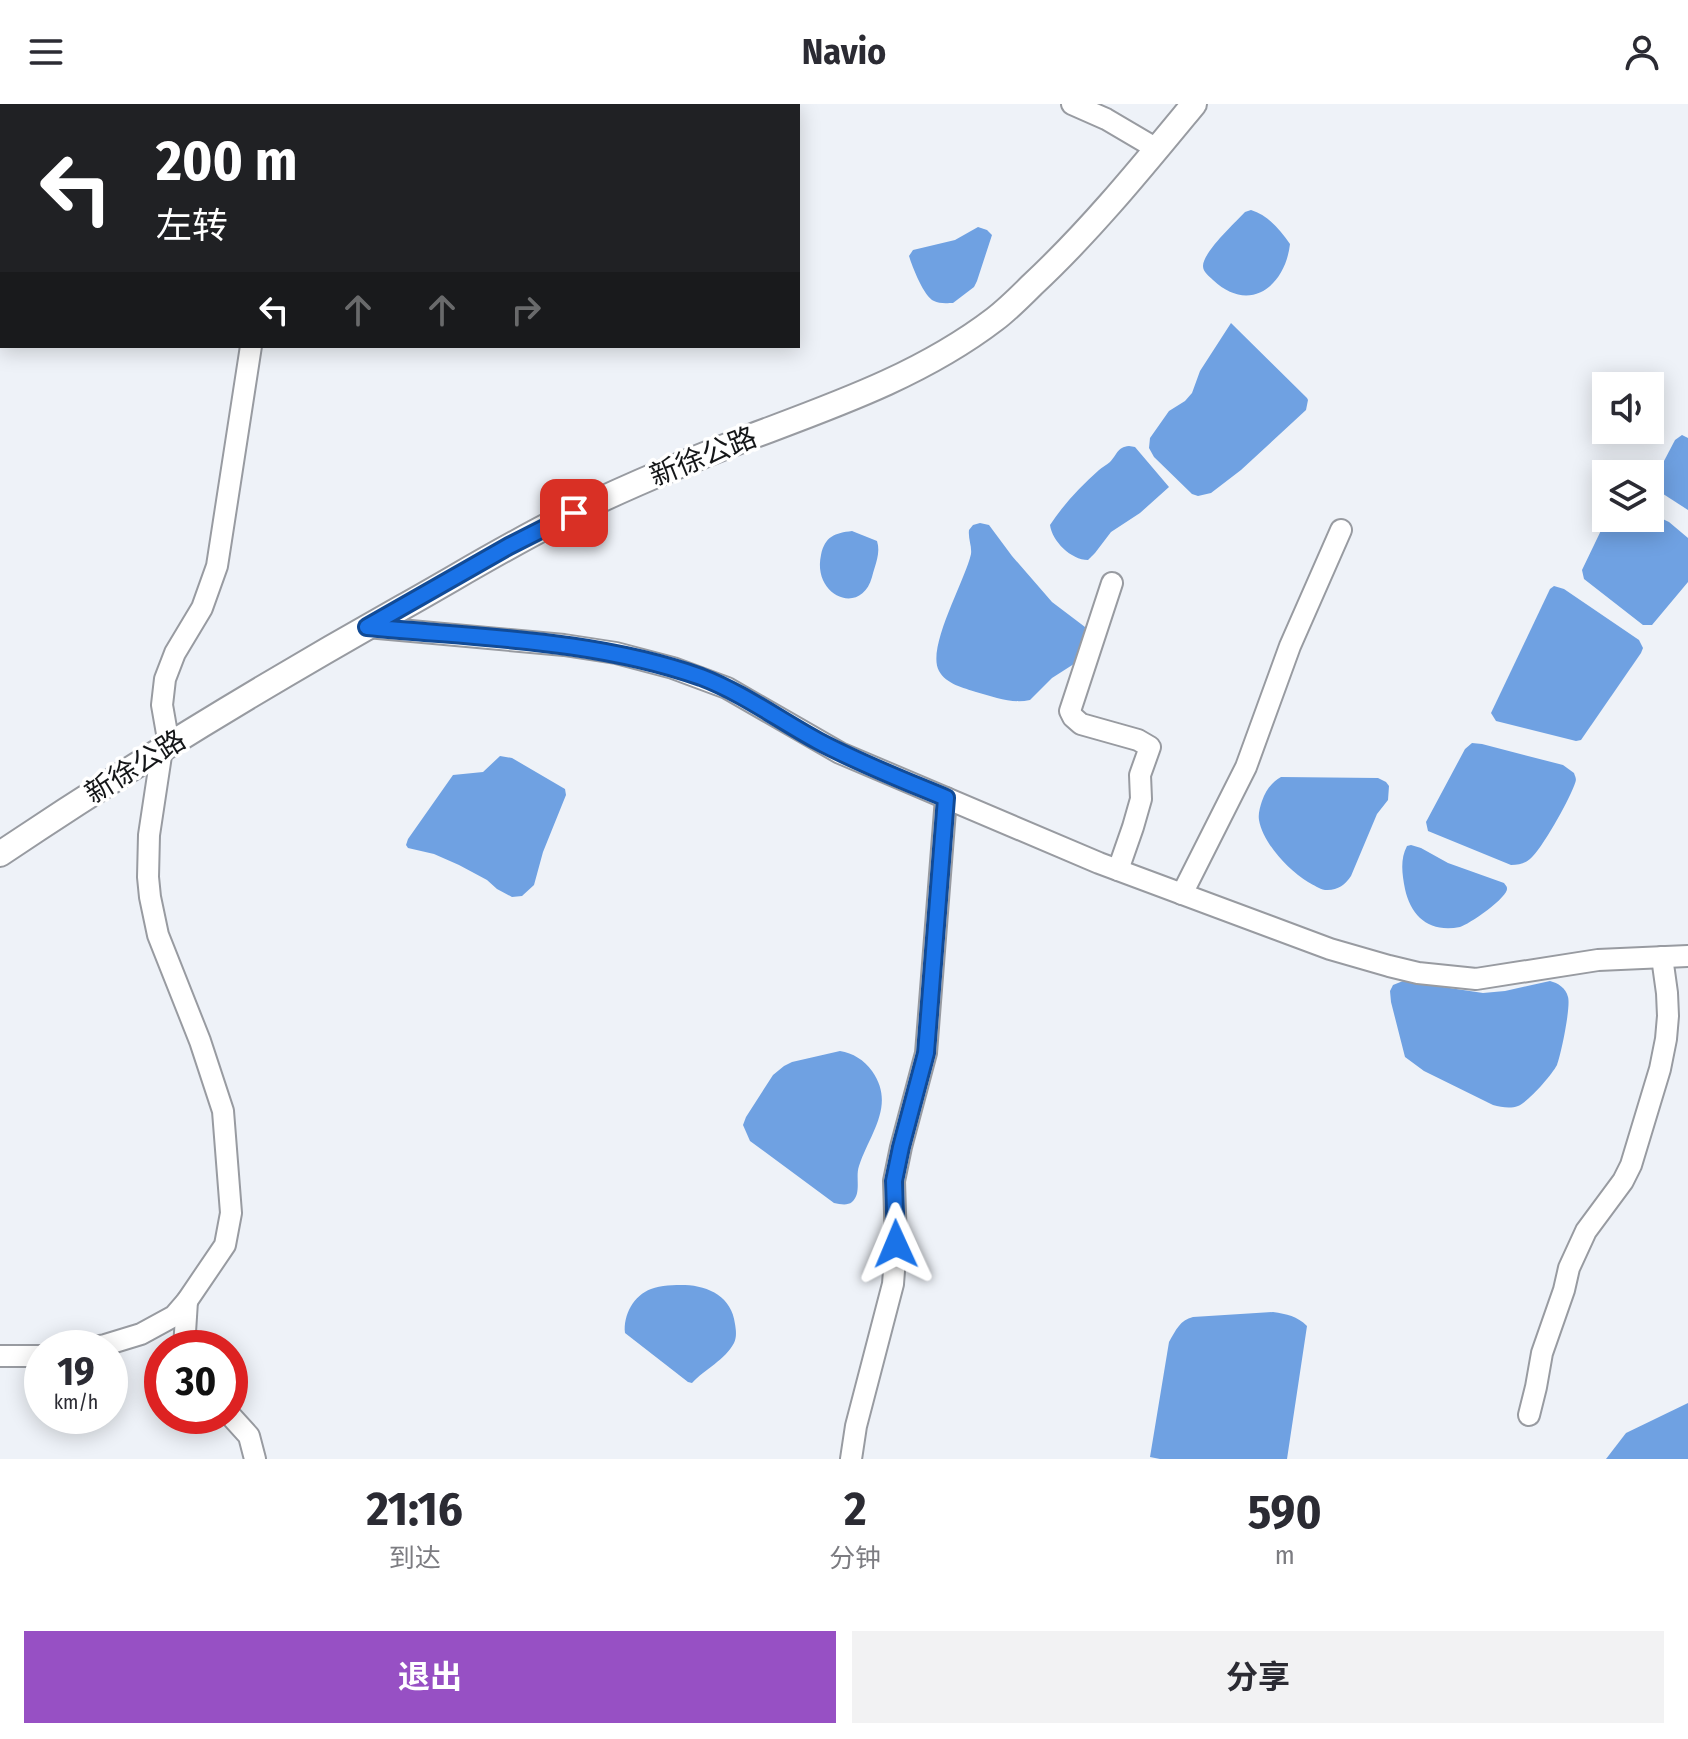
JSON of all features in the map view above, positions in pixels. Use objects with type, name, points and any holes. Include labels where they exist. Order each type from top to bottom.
[{"type":"main road","name":"新徐公路","points":[[0,854],[242,700],[509,546],[597,501],[689,461],[864,393],[947,351],[997,318],[1049,269],[1101,215],[1194,104]]},
{"type":"street","points":[[1072,104],[1106,119],[1157,149]]},
{"type":"street","points":[[128,1338],[174,1316],[187,1301],[225,1245],[231,1213],[223,1111],[200,1041],[161,943],[148,877],[149,835],[165,747],[162,705],[165,679],[175,653],[202,608],[217,566],[251,348]]},
{"type":"street","points":[[1182,894],[1246,767],[1290,646],[1341,530]]},
{"type":"street","points":[[1112,583],[1070,711],[1081,724],[1138,740],[1150,747],[1140,775],[1141,799],[1118,870]]},
{"type":"street","points":[[367,627],[564,645],[616,653],[673,668],[727,688],[840,753],[946,798],[1118,870],[1359,959],[1418,973],[1476,979],[1598,960],[1688,956]]},
{"type":"street","points":[[851,1459],[856,1426],[893,1284],[896,1244],[894,1181],[926,1053],[946,798]]},
{"type":"street","points":[[1529,1415],[1542,1353],[1569,1268],[1586,1231],[1623,1181],[1631,1165],[1660,1069],[1668,1016],[1662,957]]},
{"type":"street","points":[[185,1330],[187,1301]]},
{"type":"street","points":[[0,1356],[24,1356]]},
{"type":"street","points":[[247,1434],[255,1459]]},
{"type":"water","points":[[1251,210],[1268,219],[1290,244],[1281,273],[1273,283],[1252,295],[1240,295],[1226,290],[1213,280],[1203,266],[1208,253],[1220,238],[1245,212]]},
{"type":"water","points":[[978,227],[992,235],[974,287],[953,303],[934,301],[922,288],[909,256],[913,250],[955,240]]},
{"type":"water","points":[[1231,323],[1308,400],[1306,410],[1241,470],[1211,493],[1198,496],[1192,494],[1154,457],[1149,448],[1150,438],[1169,411],[1192,393],[1200,371]]},
{"type":"water","points":[[1682,435],[1688,438],[1688,510],[1664,495],[1664,461],[1675,440]]},
{"type":"water","points":[[1135,447],[1169,487],[1140,513],[1111,532],[1088,560],[1075,557],[1058,543],[1050,525],[1066,503],[1100,469],[1120,450]]},
{"type":"water","points":[[1664,520],[1688,538],[1688,582],[1652,625],[1643,625],[1584,579],[1582,570],[1600,532],[1664,532]]},
{"type":"water","points":[[980,523],[989,525],[1052,602],[1085,627],[1077,662],[1052,678],[1030,700],[1003,699],[966,689],[951,682],[939,671],[936,660],[942,631],[971,554],[969,530]]},
{"type":"water","points":[[852,531],[877,541],[878,550],[866,589],[858,596],[849,598],[830,591],[820,569],[821,555],[828,540],[836,534]]},
{"type":"water","points":[[1554,586],[1564,589],[1639,640],[1643,648],[1581,740],[1576,741],[1496,721],[1491,713]]},
{"type":"water","points":[[1472,743],[1563,765],[1574,773],[1576,782],[1548,836],[1535,854],[1523,863],[1511,865],[1428,831],[1426,822],[1465,749]]},
{"type":"water","points":[[500,756],[512,758],[565,789],[566,795],[543,852],[534,885],[522,896],[512,897],[459,865],[406,845],[453,775],[483,772]]},
{"type":"water","points":[[1281,777],[1378,778],[1389,786],[1388,800],[1377,814],[1351,876],[1340,887],[1325,890],[1308,882],[1285,863],[1261,829],[1260,808],[1264,797]]},
{"type":"water","points":[[1411,845],[1448,863],[1504,883],[1506,892],[1487,910],[1460,927],[1431,925],[1417,915],[1405,889],[1402,861],[1407,846]]},
{"type":"water","points":[[1403,981],[1483,993],[1550,981],[1559,985],[1569,1002],[1557,1065],[1534,1094],[1512,1107],[1493,1105],[1424,1071],[1405,1057],[1391,1002],[1393,985]]},
{"type":"water","points":[[840,1051],[854,1055],[869,1067],[879,1083],[882,1096],[879,1119],[859,1166],[857,1194],[852,1202],[846,1204],[834,1203],[750,1141],[743,1125],[773,1075],[784,1066]]},
{"type":"water","points":[[685,1285],[711,1291],[724,1300],[733,1315],[736,1331],[730,1349],[692,1383],[625,1333],[628,1313],[639,1296],[659,1287]]},
{"type":"water","points":[[1273,1312],[1292,1316],[1307,1326],[1287,1459],[1150,1457],[1169,1342],[1179,1326],[1193,1317]]},
{"type":"water","points":[[1688,1403],[1688,1459],[1606,1459],[1626,1433]]},
{"type":"route","points":[[574,513],[509,546],[367,627],[564,645],[616,653],[673,668],[727,688],[840,753],[946,798],[926,1053],[894,1181],[896,1244]]}]
